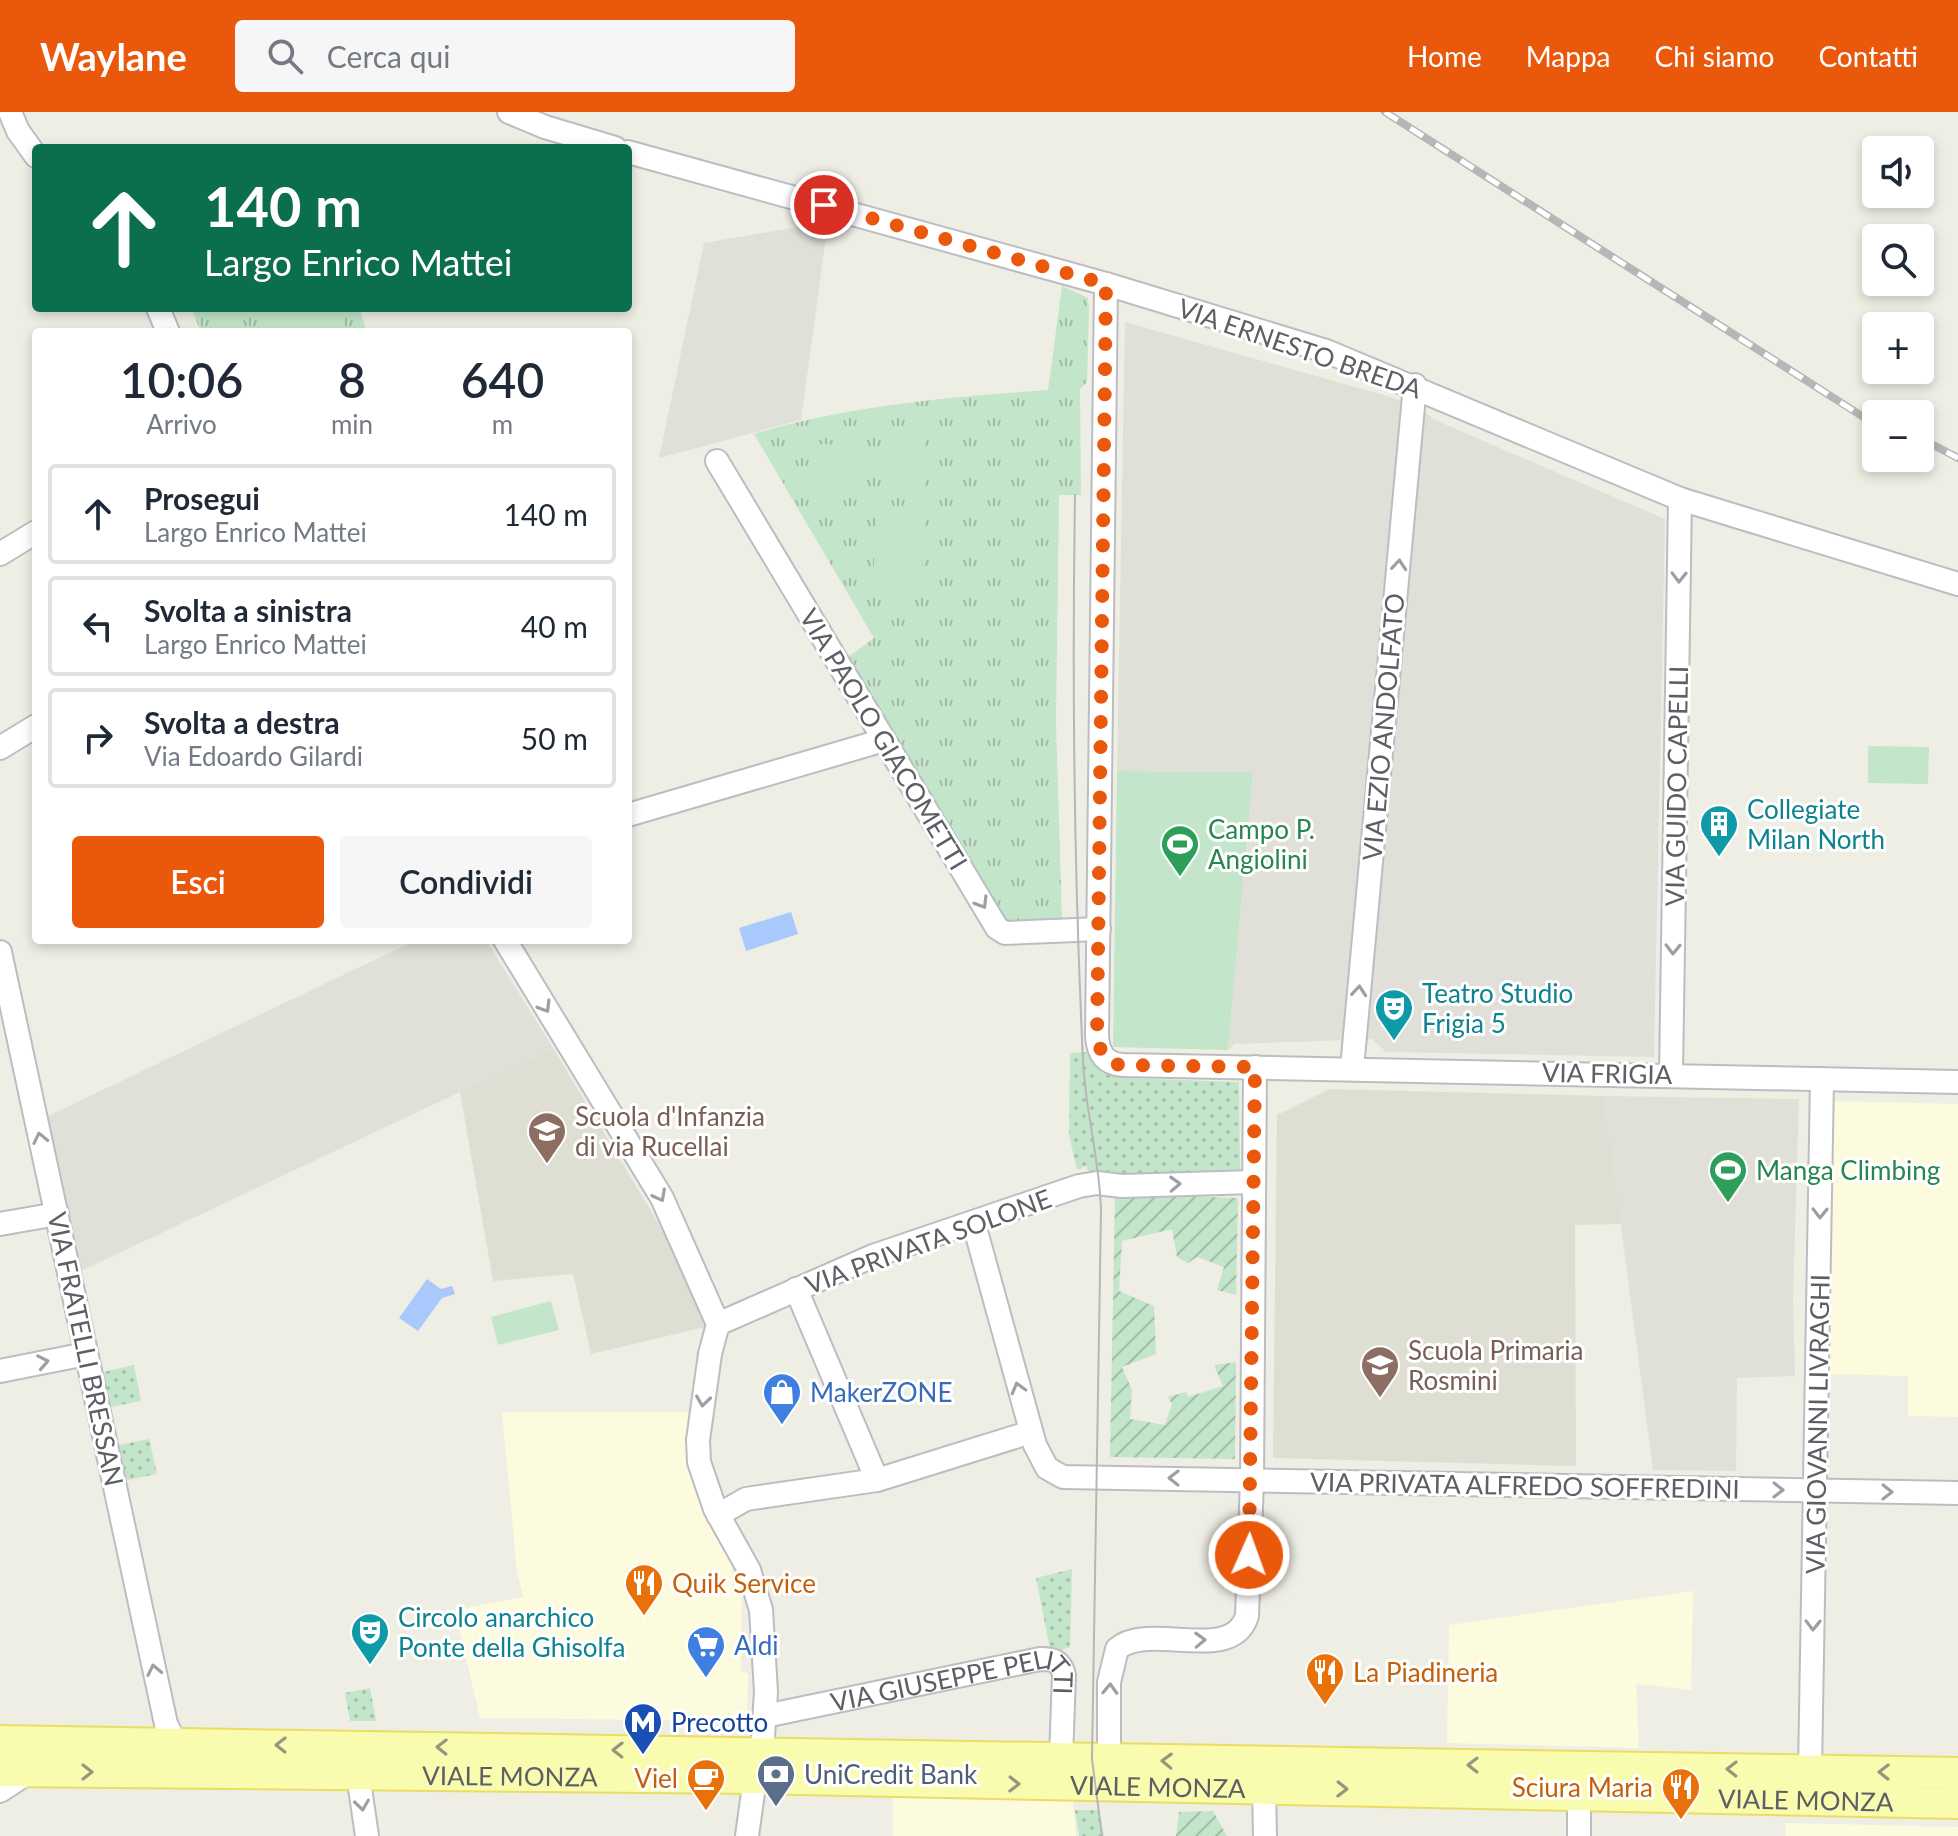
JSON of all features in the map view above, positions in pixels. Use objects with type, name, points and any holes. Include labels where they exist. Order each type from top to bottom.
[{"type":"main road","name":"VIALE MONZA","points":[[0,1741],[176,1744],[358,1760]]},
{"type":"main road","name":"VIALE MONZA","points":[[758,1765],[1061,1759],[1109,1773],[1264,1787],[1958,1803]]},
{"type":"main road","name":"VIALE MONZA","points":[[14,1771],[358,1760],[1109,1773],[1810,1770],[1958,1773]]},
{"type":"street","points":[[10,112],[18,131],[32,150]]},
{"type":"street","points":[[509,112],[545,127],[602,144]]},
{"type":"street","name":"VIA ERNESTO BREDA","points":[[632,153],[1106,284],[1326,351],[1415,385],[1680,499],[1958,584]]},
{"type":"street","points":[[1099,929],[1106,284]]},
{"type":"street","name":"VIA EZIO ANDOLFATO","points":[[1352,1068],[1415,385]]},
{"type":"street","name":"VIA PAOLO GIACOMETTI","points":[[717,461],[997,928],[1012,933],[1099,929]]},
{"type":"street","name":"VIA GUIDO CAPELLI","points":[[1671,1074],[1680,499]]},
{"type":"street","points":[[0,554],[32,534]]},
{"type":"street","points":[[0,748],[32,728]]},
{"type":"street","points":[[632,814],[884,740]]},
{"type":"street","name":"VIA FRIGIA","points":[[1099,929],[1097,1041],[1105,1059],[1119,1065],[1958,1082]]},
{"type":"street","points":[[507,944],[662,1198],[718,1324],[710,1354],[698,1449],[704,1481],[718,1515],[749,1570],[759,1601],[765,1640],[765,1716],[747,1836]]},
{"type":"street","name":"VIA FRATELLI BRESSAN","points":[[0,952],[166,1724],[176,1744]]},
{"type":"street","points":[[1252,1480],[1255,1067]]},
{"type":"street","name":"VIA GIOVANNI LIVRAGHI","points":[[1810,1770],[1822,1079]]},
{"type":"street","name":"VIA PRIVATA SOLONE","points":[[718,1324],[873,1256],[1097,1183],[1122,1186],[1254,1182]]},
{"type":"street","points":[[0,1224],[57,1214]]},
{"type":"street","points":[[718,1515],[746,1499],[877,1480],[1031,1432],[974,1224]]},
{"type":"street","points":[[796,1289],[877,1480]]},
{"type":"street","points":[[0,1371],[86,1354]]},
{"type":"street","name":"VIA PRIVATA ALFREDO SOFFREDINI","points":[[1031,1432],[1040,1457],[1052,1472],[1063,1477],[1958,1493]]},
{"type":"street","name":"VIA GIUSEPPE PELITTI","points":[[1109,1773],[1109,1682],[1115,1654],[1121,1645],[1137,1639],[1226,1637],[1240,1629],[1247,1616],[1252,1480]]},
{"type":"street","name":"VIA GIUSEPPE PELITTI","points":[[765,1716],[1035,1660],[1054,1660],[1061,1665],[1064,1675],[1061,1759]]},
{"type":"street","points":[[358,1760],[367,1836]]},
{"type":"street","points":[[0,1791],[14,1771]]},
{"type":"street","points":[[1264,1787],[1265,1836]]},
{"type":"street","points":[[1579,1793],[1579,1836]]},
{"type":"shaded area","points":[[828,222],[801,420],[659,458],[704,243]]},
{"type":"shaded area","points":[[1125,322],[1412,403],[1435,420],[1665,519],[1654,1057],[1386,1052],[1372,1039],[1235,1044],[1228,1050],[1253,772],[1117,771]]},
{"type":"shaded area","points":[[408,944],[488,944],[553,1048],[79,1272],[44,1118]]},
{"type":"shaded area","name":"Scuola d'Infanzia di via Rucellai","points":[[553,1048],[681,1261],[705,1327],[591,1354],[573,1274],[493,1281],[460,1092]]},
{"type":"shaded area","points":[[1329,1089],[1604,1096],[1621,1224],[1575,1225],[1576,1466],[1273,1458],[1277,1115]]},
{"type":"shaded area","points":[[1604,1096],[1799,1099],[1793,1298],[1795,1376],[1737,1378],[1736,1471],[1653,1470]]},
{"type":"shaded area","points":[[1833,1101],[1958,1104],[1958,1417],[1908,1416],[1908,1376],[1827,1374]]},
{"type":"shaded area","points":[[502,1412],[692,1412],[686,1455],[694,1487],[704,1514],[732,1559],[732,1594],[742,1596],[741,1672],[748,1673],[747,1721],[480,1718],[455,1610],[523,1597],[517,1572]]},
{"type":"shaded area","points":[[1693,1591],[1691,1690],[1636,1684],[1639,1748],[1447,1743],[1449,1625]]},
{"type":"shaded area","points":[[893,1782],[1072,1787],[1076,1836],[893,1836]]},
{"type":"shaded area","points":[[1785,1823],[1958,1827],[1958,1836],[1786,1836]]},
{"type":"green space","points":[[1062,286],[1088,298],[1089,307],[1087,382],[1080,389],[1081,495],[1059,495],[1056,722],[1062,922],[1017,927],[999,916],[848,657],[874,638],[754,434],[863,409],[1048,390]]},
{"type":"green space","points":[[193,312],[360,312],[366,328],[199,328]]},
{"type":"green space","points":[[274,312],[340,312],[345,328],[266,328],[262,316]]},
{"type":"green space","points":[[884,432],[923,432],[923,494],[883,494]]},
{"type":"green space","points":[[818,444],[860,445],[859,493],[818,492]]},
{"type":"green space","points":[[876,508],[924,510],[922,589],[873,587]]},
{"type":"green space","points":[[1868,746],[1929,747],[1928,784],[1868,783]]},
{"type":"green space","name":"Campo P. Angiolini","points":[[1117,771],[1253,772],[1228,1050],[1113,1047]]},
{"type":"green space","points":[[1092,1052],[1113,1074],[1124,1078],[1239,1082],[1240,1170],[1203,1183],[1104,1171],[1089,1173],[1086,1166],[1077,1170],[1069,1135],[1070,1053]]},
{"type":"green space","points":[[1115,1194],[1238,1198],[1236,1295],[1217,1290],[1224,1267],[1197,1257],[1188,1263],[1177,1257],[1172,1229],[1122,1241],[1119,1291],[1154,1306],[1156,1354],[1122,1367],[1132,1390],[1130,1419],[1165,1425],[1172,1404],[1168,1397],[1186,1392],[1188,1397],[1223,1386],[1214,1365],[1236,1362],[1235,1459],[1110,1457]]},
{"type":"green space","points":[[551,1301],[559,1330],[498,1345],[491,1317]]},
{"type":"green space","points":[[134,1365],[141,1401],[111,1407],[103,1372]]},
{"type":"green space","points":[[149,1439],[157,1474],[127,1480],[119,1445]]},
{"type":"green space","points":[[1072,1569],[1070,1647],[1051,1654],[1036,1578]]},
{"type":"green space","points":[[370,1688],[376,1721],[350,1721],[345,1693]]},
{"type":"green space","points":[[1075,1810],[1099,1810],[1104,1836],[1079,1836]]},
{"type":"green space","points":[[1213,1811],[1227,1836],[1176,1836],[1179,1812]]},
{"type":"water","points":[[791,912],[798,934],[746,951],[739,928]]},
{"type":"water","points":[[427,1279],[441,1289],[452,1286],[455,1294],[442,1298],[418,1331],[399,1318]]},
{"type":"tram line","points":[[1075,495],[1074,778],[1080,989],[1084,1079],[1101,1211],[1092,1759],[1102,1836]]},
{"type":"railway","points":[[1385,112],[1862,416]]},
{"type":"railway","points":[[1934,445],[1958,458]]},
{"type":"place","name":"Collegiate Milan North","points":[[1719,858]]},
{"type":"place","name":"Campo P. Angiolini","points":[[1180,878]]},
{"type":"place","name":"Teatro Studio Frigia 5","points":[[1394,1042]]},
{"type":"place","name":"Scuola d'Infanzia di via Rucellai","points":[[547,1165]]},
{"type":"place","name":"Manga Climbing","points":[[1728,1204]]},
{"type":"place","name":"Scuola Primaria Rosmini","points":[[1380,1399]]},
{"type":"place","name":"MakerZONE","points":[[782,1426]]},
{"type":"place","name":"Quik Service","points":[[644,1617]]},
{"type":"place","name":"Circolo anarchico Ponte della Ghisolfa","points":[[370,1666]]},
{"type":"place","name":"Aldi","points":[[706,1679]]},
{"type":"place","name":"La Piadineria","points":[[1325,1706]]},
{"type":"place","name":"Precotto","points":[[643,1756]]},
{"type":"place","name":"UniCredit Bank","points":[[776,1808]]},
{"type":"place","name":"Viel","points":[[706,1812]]},
{"type":"place","name":"Sciura Maria","points":[[1681,1821]]},
{"type":"route","points":[[824,205],[1106,284],[1097,1041],[1105,1059],[1119,1065],[1255,1067],[1249,1555]]}]
